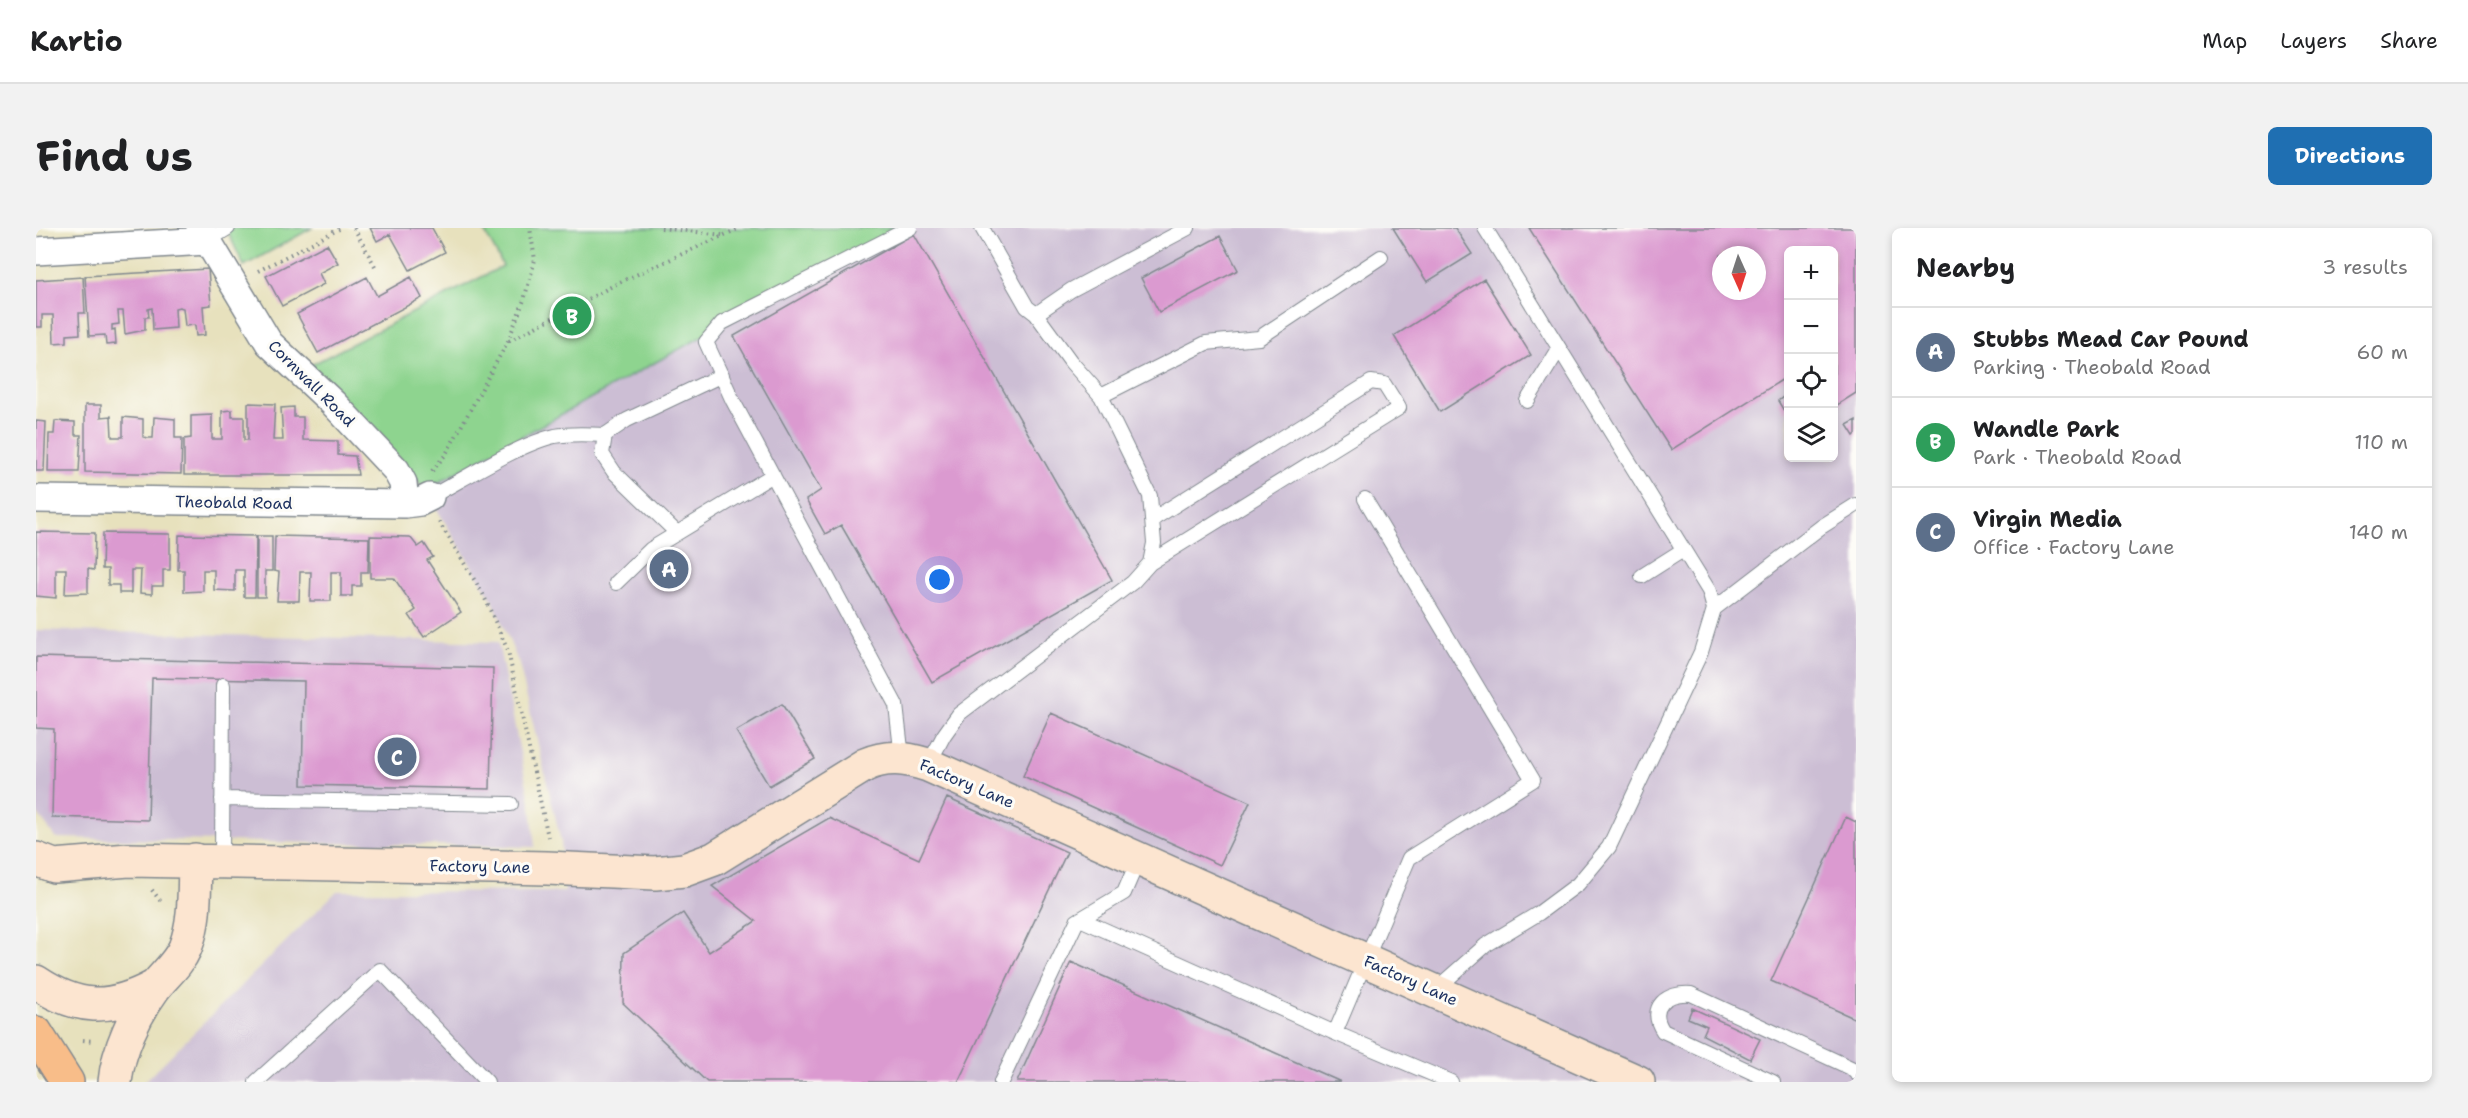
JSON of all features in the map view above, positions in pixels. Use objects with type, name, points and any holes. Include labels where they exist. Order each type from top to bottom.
[{"type":"main road","points":[[36,1033],[67,1082]]},
{"type":"street","name":"Cornwall Road","points":[[212,232],[233,284],[269,343],[333,403],[396,470],[403,483],[419,501]]},
{"type":"street","points":[[36,251],[212,232]]},
{"type":"street","name":"Theobald Road","points":[[36,499],[419,501]]},
{"type":"street","name":"Factory Lane","points":[[36,859],[54,866],[129,860],[670,872],[714,859],[864,765],[889,757],[915,761],[1139,858],[1638,1082]]},
{"type":"street","points":[[36,982],[62,998],[84,1004],[108,1004],[133,999],[154,987],[170,972],[185,949],[209,861]]},
{"type":"street","points":[[115,1082],[122,1050],[136,1017],[154,987]]},
{"type":"lane","points":[[909,228],[722,323],[706,342],[773,475],[896,705],[915,761],[944,735],[959,714],[1133,582],[1150,563],[1399,408],[1384,384],[1371,382],[1153,519]]},
{"type":"lane","points":[[982,228],[1027,307],[1036,314],[1071,362],[1101,396],[1150,496],[1154,543],[1150,563]]},
{"type":"lane","points":[[1036,314],[1071,290],[1188,228]]},
{"type":"lane","points":[[1435,990],[1486,945],[1539,913],[1578,884],[1609,847],[1701,652],[1714,609],[1709,591],[1485,228]]},
{"type":"lane","points":[[1101,396],[1206,343],[1259,338],[1381,257]]},
{"type":"lane","points":[[1527,401],[1559,349]]},
{"type":"lane","points":[[419,501],[510,455],[554,436],[605,435],[627,420],[722,375]]},
{"type":"lane","points":[[605,435],[602,454],[614,472],[677,533]]},
{"type":"lane","points":[[616,583],[651,549],[773,475]]},
{"type":"lane","points":[[1335,1033],[1409,858],[1533,780],[1365,499]]},
{"type":"lane","points":[[1714,609],[1821,527],[1856,505]]},
{"type":"lane","points":[[1642,576],[1683,550]]},
{"type":"lane","points":[[209,861],[222,799],[224,685]]},
{"type":"lane","points":[[222,799],[511,804]]},
{"type":"lane","points":[[1001,1082],[1080,919],[1124,892],[1139,858]]},
{"type":"lane","points":[[1080,919],[1451,1082]]},
{"type":"lane","points":[[256,1082],[380,970],[487,1082]]},
{"type":"lane","points":[[1773,1082],[1663,1030],[1657,1021],[1657,1011],[1662,1003],[1678,993],[1690,994],[1851,1068],[1856,1073]]},
{"type":"path","points":[[233,284],[342,228]]},
{"type":"path","points":[[354,228],[376,268]]},
{"type":"path","points":[[530,228],[535,260],[525,300],[508,341],[419,501],[429,507],[483,594],[508,651],[549,842],[547,868]]},
{"type":"path","points":[[661,228],[724,235]]},
{"type":"path","points":[[508,341],[620,282],[740,228]]},
{"type":"path","points":[[162,900],[163,907]]},
{"type":"path","points":[[75,1046],[83,1040]]},
{"type":"shaded area","points":[[898,228],[1856,228],[1856,1082],[144,1082],[337,891],[565,892],[561,841],[519,664],[493,601],[425,490]]},
{"type":"shaded area","points":[[36,630],[498,642],[531,807],[535,847],[56,838],[36,812]]},
{"type":"green space","points":[[226,228],[312,228],[244,266]]},
{"type":"green space","points":[[483,228],[898,228],[425,490],[404,464],[309,366],[503,266]]},
{"type":"building","points":[[370,228],[432,228],[445,252],[410,270],[390,234],[377,241]]},
{"type":"building","points":[[1393,228],[1455,228],[1472,254],[1427,282]]},
{"type":"building","points":[[1529,228],[1856,228],[1856,393],[1838,404],[1838,246],[1784,246],[1784,379],[1671,450]]},
{"type":"building","points":[[914,234],[1112,580],[932,682],[841,525],[825,534],[806,500],[821,490],[734,336]]},
{"type":"building","points":[[1220,236],[1238,270],[1159,312],[1141,278]]},
{"type":"building","points":[[327,244],[338,263],[319,273],[324,284],[282,306],[266,276]]},
{"type":"building","points":[[208,269],[211,305],[203,306],[205,335],[196,336],[195,325],[185,326],[183,308],[179,307],[175,308],[176,328],[153,330],[152,308],[148,309],[149,317],[145,317],[145,330],[125,334],[123,311],[118,311],[119,324],[112,325],[112,330],[115,329],[116,344],[106,345],[105,335],[89,336],[85,276]]},
{"type":"building","points":[[83,277],[85,313],[79,313],[80,334],[67,335],[67,342],[54,343],[53,315],[42,315],[42,327],[36,327],[36,280]]},
{"type":"building","points":[[367,277],[377,296],[411,277],[422,298],[318,353],[297,314]]},
{"type":"building","points":[[1484,279],[1531,355],[1440,412],[1394,336]]},
{"type":"building","points":[[1784,396],[1784,411],[1778,401]]},
{"type":"building","points":[[248,403],[275,404],[273,440],[283,440],[281,408],[294,407],[294,417],[303,417],[303,440],[338,441],[338,455],[355,456],[358,475],[184,475],[184,439],[191,438],[191,416],[212,415],[212,439],[222,439],[222,411],[232,410],[232,417],[244,417],[244,440],[248,440]]},
{"type":"building","points":[[85,405],[101,405],[101,417],[111,416],[112,437],[123,437],[123,417],[143,419],[143,437],[148,438],[153,438],[154,417],[175,419],[175,438],[182,438],[181,474],[85,472]]},
{"type":"building","points":[[1856,420],[1856,434],[1854,436],[1847,425]]},
{"type":"building","points":[[36,421],[46,422],[44,471],[36,471]]},
{"type":"building","points":[[55,421],[75,422],[75,435],[81,435],[79,472],[48,472],[49,434],[54,434]]},
{"type":"building","points":[[36,532],[95,533],[94,570],[88,569],[88,593],[65,594],[66,569],[56,569],[56,598],[36,596]]},
{"type":"building","points":[[103,533],[170,534],[170,570],[163,570],[163,586],[152,586],[152,594],[140,593],[141,570],[131,570],[131,593],[119,593],[119,585],[108,585],[108,569],[102,569]]},
{"type":"building","points":[[179,535],[256,536],[255,597],[244,597],[244,570],[235,570],[235,591],[214,590],[214,570],[203,570],[203,591],[184,592],[184,570],[178,570]]},
{"type":"building","points":[[257,536],[272,536],[272,571],[265,571],[265,597],[257,597]]},
{"type":"building","points":[[275,536],[369,538],[368,572],[361,572],[361,586],[352,586],[352,596],[341,596],[341,572],[331,572],[331,601],[310,601],[311,572],[300,572],[299,601],[277,601],[279,572],[274,571]]},
{"type":"building","points":[[370,536],[410,537],[418,547],[424,543],[433,557],[427,560],[461,612],[424,637],[409,615],[416,610],[394,578],[370,578]]},
{"type":"building","points":[[36,657],[493,668],[490,789],[302,785],[304,681],[152,678],[148,820],[52,817],[54,729],[36,728]]},
{"type":"building","points":[[782,704],[815,759],[769,786],[736,731]]},
{"type":"building","points":[[1051,713],[1250,802],[1220,865],[1023,776]]},
{"type":"building","points":[[947,798],[1067,852],[958,1082],[707,1082],[623,1003],[624,953],[683,913],[709,952],[756,921],[712,886],[829,818],[919,859]]},
{"type":"building","points":[[1846,817],[1856,822],[1856,1019],[1771,981]]},
{"type":"building","points":[[1071,962],[1341,1082],[1017,1082]]},
{"type":"building","points":[[1692,1008],[1760,1039],[1750,1059],[1703,1035],[1707,1026],[1688,1018]]},
{"type":"place","name":"Wandle Park","points":[[572,316]]},
{"type":"place","name":"Stubbs Mead Car Pound","points":[[669,569]]},
{"type":"place","name":"Virgin Media","points":[[397,757]]}]
